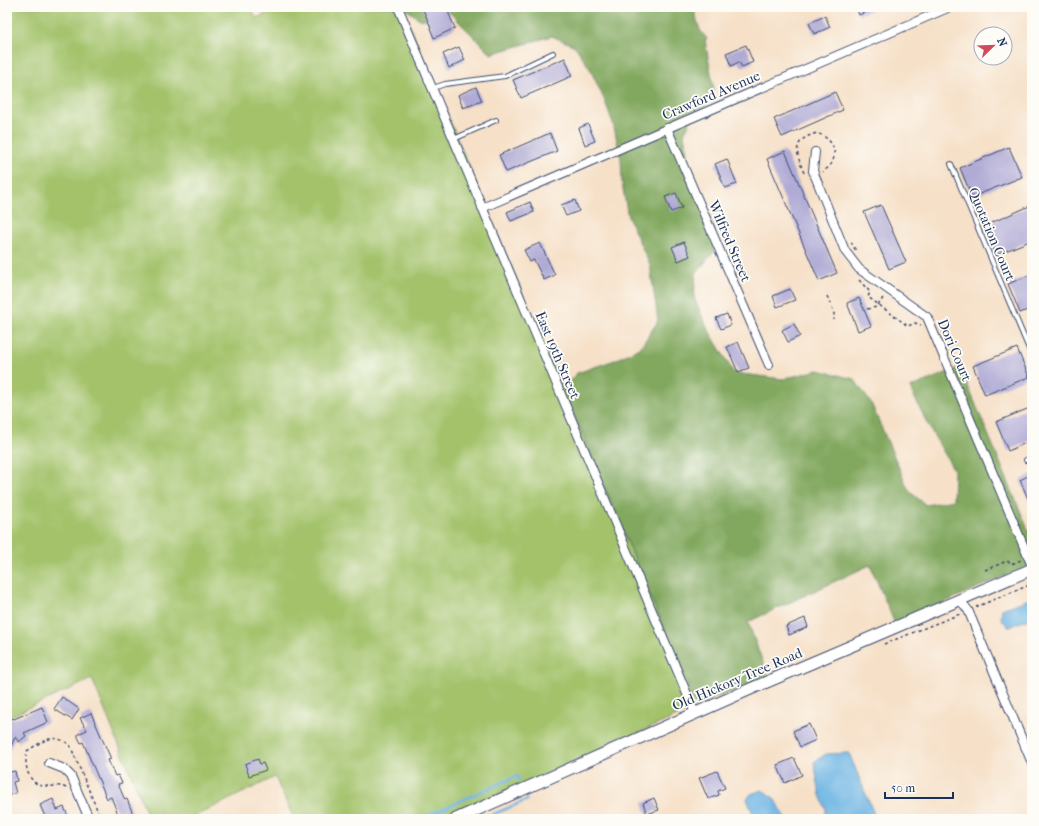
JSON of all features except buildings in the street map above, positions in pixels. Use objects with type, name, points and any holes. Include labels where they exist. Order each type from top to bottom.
[{"type":"street","name":"East 19th Street","points":[[398,7],[695,713]]},
{"type":"street","name":"Crawford Avenue","points":[[482,208],[950,7]]},
{"type":"street","name":"Wilfred Street","points":[[667,128],[769,365]]},
{"type":"street","name":"Dori Court","points":[[815,152],[813,171],[846,251],[859,269],[927,317],[1032,566]]},
{"type":"street","name":"Old Hickory Tree Road","points":[[456,819],[695,713],[1032,569]]},
{"type":"street","points":[[960,600],[968,610],[1032,763]]},
{"type":"street","points":[[49,763],[64,769],[71,776],[89,819]]},
{"type":"lane","points":[[433,88],[445,84],[505,76],[553,53]]},
{"type":"lane","points":[[454,139],[496,120]]},
{"type":"lane","name":"Quotation Court","points":[[951,164],[1032,356]]},
{"type":"lane","points":[[1026,460],[1032,458]]},
{"type":"path","points":[[806,177],[797,156],[797,148],[801,140],[817,133],[825,136],[832,143],[834,153],[833,160],[823,172],[823,176]]},
{"type":"path","points":[[851,242],[859,254]]},
{"type":"path","points":[[857,278],[870,292],[868,297],[908,326],[915,323],[922,326],[924,329]]},
{"type":"path","points":[[868,290],[875,280]]},
{"type":"path","points":[[827,296],[834,312],[834,320]]},
{"type":"path","points":[[867,309],[877,307],[883,298]]},
{"type":"path","points":[[985,570],[1007,561],[1012,564],[1028,557]]},
{"type":"path","points":[[881,645],[1032,584]]},
{"type":"green space","points":[[7,7],[251,7],[256,18],[284,7],[402,7],[697,707],[445,819],[294,819],[275,777],[189,819],[149,819],[92,679],[7,718]]},
{"type":"green space","points":[[403,7],[693,7],[700,30],[707,39],[705,40],[714,90],[703,110],[691,120],[684,134],[687,153],[685,168],[715,229],[714,252],[696,273],[694,298],[708,329],[734,373],[783,379],[818,370],[854,379],[871,403],[909,491],[926,505],[953,500],[954,470],[929,427],[910,388],[960,367],[1032,539],[1032,564],[895,624],[870,565],[748,622],[768,676],[697,707],[564,390],[577,373],[615,360],[640,348],[658,321],[650,265],[628,217],[622,183],[621,159],[613,123],[604,99],[590,69],[575,46],[552,36],[491,54],[449,12],[421,20]]},
{"type":"water","points":[[1032,598],[1032,618],[1008,627],[1001,618],[1002,609]]},
{"type":"water","points":[[849,753],[876,819],[823,819],[826,810],[820,795],[814,762],[826,754]]},
{"type":"water","points":[[762,790],[774,798],[787,819],[755,819],[747,799],[751,794]]},
{"type":"waterway","points":[[419,819],[517,776],[519,780]]},
{"type":"waterway","points":[[482,819],[527,800]]}]
